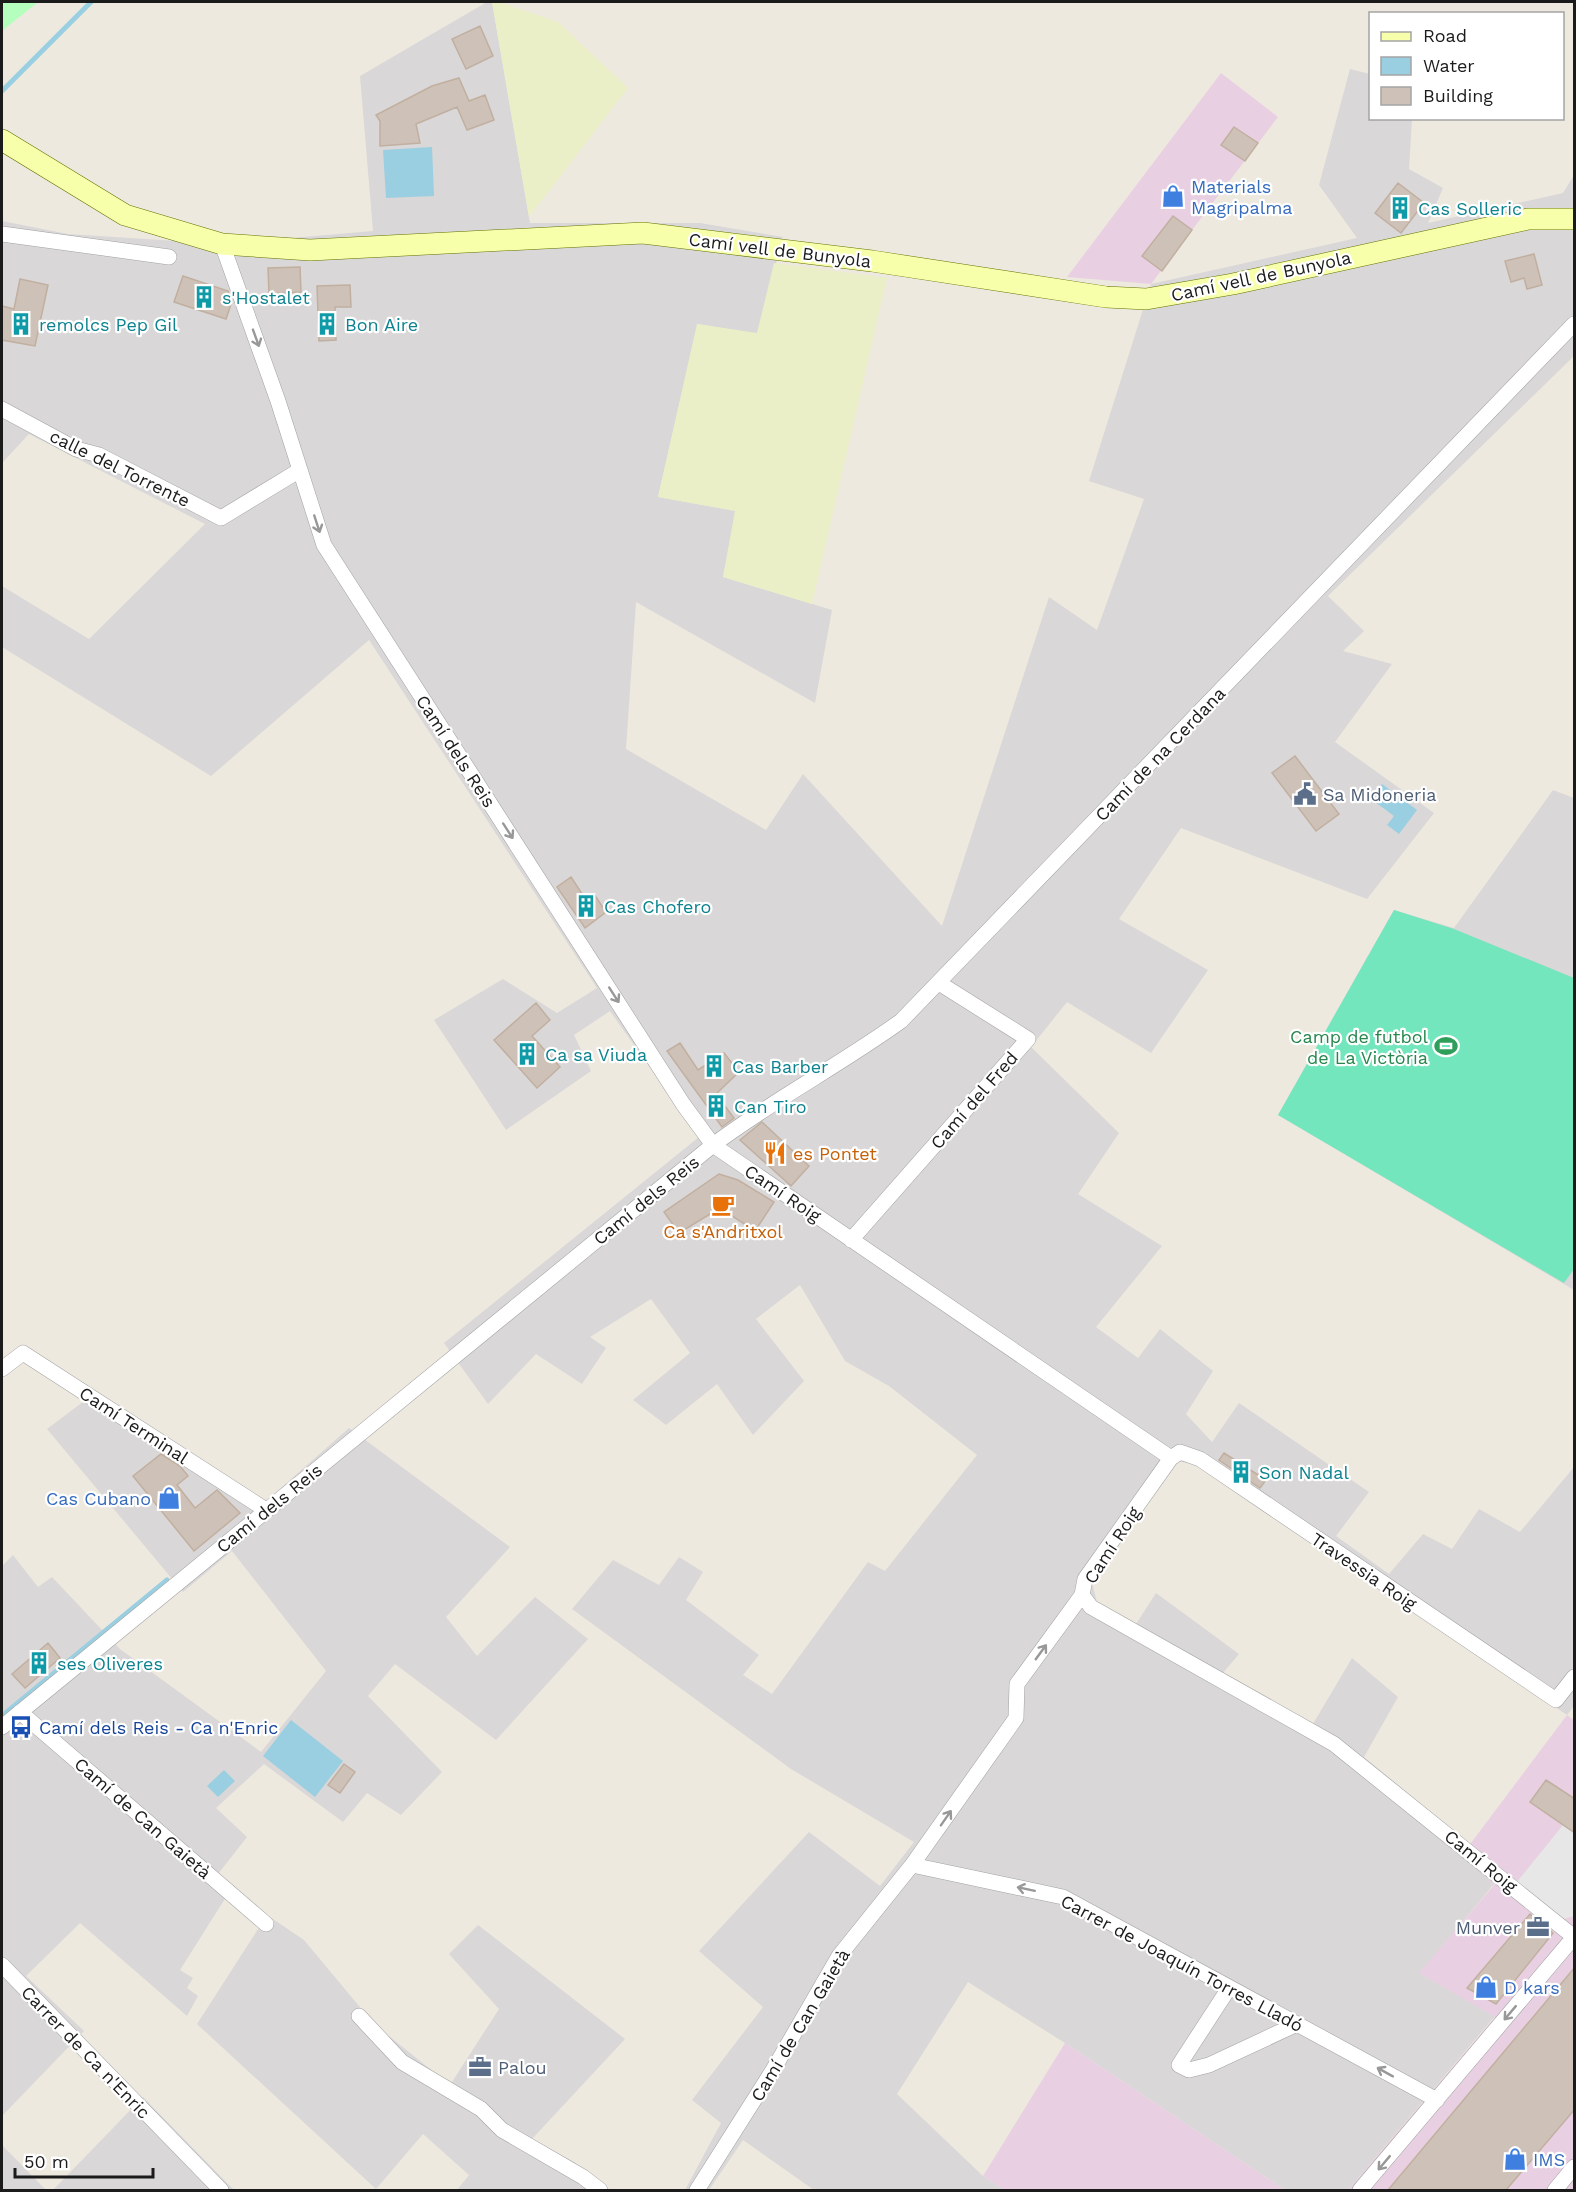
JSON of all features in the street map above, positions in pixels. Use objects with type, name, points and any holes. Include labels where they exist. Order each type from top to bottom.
[{"type":"street","name":"Camí vell de Bunyola","points":[[6,143],[125,215],[222,244],[310,250],[643,233],[872,261],[1106,297],[1146,299],[1233,284],[1528,219],[1575,219]]},
{"type":"street","points":[[2,234],[169,257]]},
{"type":"street","name":"Camí dels Reis","points":[[2,1727],[713,1145],[677,1094],[324,545],[278,401],[222,244]]},
{"type":"street","name":"Camí de na Cerdana","points":[[713,1145],[754,1114],[861,1049],[901,1021],[1575,324]]},
{"type":"street","name":"calle del Torrente","points":[[2,408],[76,449],[99,455],[221,518],[300,470]]},
{"type":"street","name":"Camí del Fred","points":[[851,1240],[1028,1039],[939,983]]},
{"type":"street","name":"Camí Roig","points":[[713,1145],[1171,1458],[1085,1579],[1082,1595],[1091,1607],[1334,1744],[1574,1937],[1360,2190]]},
{"type":"street","name":"Camí Terminal","points":[[2,1369],[23,1353],[266,1510]]},
{"type":"street","name":"Travessia Roig","points":[[1171,1458],[1180,1452],[1200,1459],[1556,1700],[1575,1677]]},
{"type":"street","name":"Camí de Can Gaietà","points":[[697,2190],[773,2070],[839,1956],[912,1865],[1016,1718],[1017,1684],[1082,1595]]},
{"type":"street","name":"Camí de Can Gaietà","points":[[20,1713],[266,1924]]},
{"type":"street","name":"Carrer de Joaquín Torres Lladó","points":[[912,1865],[1063,1897],[1437,2100]]},
{"type":"street","name":"Carrer de Ca n'Enric","points":[[2,1965],[221,2190]]},
{"type":"street","points":[[1230,1988],[1179,2065],[1189,2070],[1209,2065],[1297,2024]]},
{"type":"street","points":[[359,2016],[402,2062],[481,2109],[502,2130],[583,2177],[600,2190]]},
{"type":"street","points":[[1555,2190],[1575,2167]]},
{"type":"shaded area","points":[[487,2],[492,2],[530,223],[700,223],[783,237],[757,334],[698,324],[658,497],[736,511],[723,577],[832,610],[815,703],[636,602],[626,749],[766,830],[803,774],[942,926],[1049,597],[1097,630],[1144,499],[1089,481],[1151,284],[1357,238],[1319,185],[1350,69],[1369,74],[1369,120],[1412,120],[1409,169],[1443,188],[1428,223],[1563,193],[1574,175],[1574,356],[1328,596],[1364,631],[1343,651],[1392,664],[1335,742],[1434,813],[1367,899],[1181,828],[1119,919],[1208,970],[1151,1053],[1067,1002],[1031,1047],[1119,1133],[1078,1194],[1162,1246],[1096,1327],[1138,1358],[1160,1329],[1213,1371],[1186,1414],[1212,1442],[1239,1403],[1369,1492],[1336,1536],[1389,1574],[1423,1534],[1452,1549],[1479,1509],[1520,1532],[1574,1467],[1574,1706],[1567,1715],[1194,1464],[1177,1461],[1092,1583],[1097,1602],[1136,1624],[1156,1593],[1239,1654],[1223,1673],[1313,1724],[1352,1658],[1398,1697],[1364,1757],[1470,1844],[1462,1855],[1494,1884],[1420,1973],[1495,2016],[1348,2190],[1285,2190],[1065,2043],[968,1982],[897,2094],[983,2176],[1004,2190],[814,2190],[743,2140],[709,2190],[685,2190],[721,2123],[692,2100],[763,2007],[699,1951],[809,1832],[880,1886],[914,1842],[791,1769],[572,1609],[613,1560],[659,1585],[679,1557],[703,1572],[686,1600],[759,1655],[743,1675],[772,1694],[868,1562],[885,1571],[977,1455],[889,1386],[845,1361],[800,1285],[756,1319],[804,1381],[753,1435],[717,1384],[666,1425],[633,1400],[690,1353],[651,1299],[590,1337],[606,1348],[582,1384],[536,1354],[488,1404],[444,1343],[699,1137],[610,1011],[574,1035],[591,1071],[506,1130],[434,1020],[503,979],[557,1013],[597,988],[369,640],[211,776],[2,647],[2,586],[89,639],[205,524],[29,434],[2,463],[2,221],[68,234],[222,244],[373,231],[360,76]]},
{"type":"shaded area","name":"Materials Magripalma","points":[[1221,73],[1278,117],[1151,284],[1067,277]]},
{"type":"shaded area","name":"Camp de futbol de La Victòria","points":[[1553,790],[1574,798],[1574,1290],[1278,1115],[1394,910],[1454,928]]},
{"type":"shaded area","points":[[96,1392],[265,1502],[349,1428],[510,1547],[446,1617],[477,1656],[535,1597],[588,1639],[496,1740],[395,1664],[368,1696],[442,1772],[401,1815],[367,1793],[343,1822],[264,1764],[216,1808],[247,1837],[218,1874],[233,1886],[180,1970],[193,1978],[187,1988],[198,1996],[187,2016],[80,1923],[26,1976],[84,2031],[2,2116],[2,1566],[13,1555],[38,1587],[52,1577],[120,1649],[261,1752],[326,1671],[232,1551],[183,1592],[47,1429]]},
{"type":"shaded area","points":[[1567,1715],[1574,1720],[1574,2190],[1348,2190],[1495,2017],[1419,1973],[1494,1885],[1462,1855]]},
{"type":"shaded area","points":[[1563,1825],[1574,1833],[1574,1916],[1564,1919],[1516,1883]]},
{"type":"shaded area","points":[[267,1915],[304,1940],[374,2024],[450,2085],[499,2009],[449,1954],[478,1925],[625,2039],[532,2139],[574,2162],[610,2190],[457,2190],[469,2175],[423,2134],[376,2189],[197,2024]]},
{"type":"shaded area","points":[[1065,2043],[1285,2190],[1004,2190],[983,2176]]},
{"type":"shaded area","points":[[143,2097],[234,2190],[53,2190]]},
{"type":"shaded area","points":[[2,2145],[46,2190],[2,2190]]},
{"type":"green space","points":[[2,2],[38,2],[2,31]]},
{"type":"green space","points":[[492,2],[499,2],[558,22],[628,88],[529,217]]},
{"type":"green space","points":[[774,263],[887,278],[812,604],[723,577],[735,511],[658,497],[697,324],[757,333]]},
{"type":"green space","name":"Camp de futbol de La Victòria","points":[[1394,910],[1454,929],[1574,978],[1574,1269],[1564,1283],[1278,1115]]},
{"type":"water","points":[[432,147],[434,196],[386,198],[383,150]]},
{"type":"water","points":[[1382,784],[1417,810],[1399,834],[1387,825],[1394,816],[1371,799]]},
{"type":"water","points":[[291,1720],[343,1761],[315,1797],[263,1756]]},
{"type":"water","points":[[224,1770],[235,1781],[218,1797],[207,1786]]},
{"type":"building","points":[[480,26],[493,56],[466,69],[452,39]]},
{"type":"building","points":[[459,78],[469,101],[485,95],[494,120],[467,130],[457,107],[416,124],[420,143],[380,146],[380,121],[376,115],[432,86]]},
{"type":"building","points":[[1234,127],[1258,143],[1245,161],[1221,145]]},
{"type":"building","name":"Cas Solleric","points":[[1398,183],[1424,203],[1401,233],[1375,213]]},
{"type":"building","points":[[1173,216],[1192,230],[1162,271],[1142,256]]},
{"type":"building","points":[[1534,254],[1542,285],[1527,289],[1524,278],[1511,282],[1505,261]]},
{"type":"building","points":[[300,267],[301,292],[269,294],[268,268]]},
{"type":"building","name":"s'Hostalet","points":[[183,276],[228,291],[232,301],[226,319],[174,302]]},
{"type":"building","name":"remolcs Pep Gil","points":[[20,279],[48,285],[35,346],[2,340],[2,306],[14,309]]},
{"type":"building","name":"Bon Aire","points":[[350,285],[351,307],[335,307],[336,340],[319,341],[317,286]]},
{"type":"building","name":"Sa Midoneria","points":[[1295,756],[1339,814],[1316,831],[1272,773]]},
{"type":"building","name":"Cas Chofero","points":[[571,877],[586,900],[594,894],[606,912],[585,928],[557,887]]},
{"type":"building","name":"Ca sa Viuda","points":[[536,1003],[550,1020],[532,1036],[560,1067],[537,1088],[494,1040]]},
{"type":"building","points":[[680,1043],[698,1070],[724,1053],[739,1072],[716,1094],[734,1118],[722,1127],[667,1051]]},
{"type":"building","name":"es Pontet","points":[[762,1122],[809,1166],[791,1186],[740,1140]]},
{"type":"building","name":"Ca s'Andritxol","points":[[719,1174],[738,1180],[774,1202],[755,1231],[720,1208],[679,1233],[664,1212]]},
{"type":"building","name":"Son Nadal","points":[[1224,1453],[1266,1480],[1260,1488],[1219,1460]]},
{"type":"building","name":"Cas Cubano","points":[[161,1454],[180,1466],[188,1476],[177,1485],[195,1508],[217,1490],[240,1513],[194,1551],[133,1476]]},
{"type":"building","name":"ses Oliveres","points":[[48,1643],[60,1658],[25,1688],[12,1674]]},
{"type":"building","points":[[344,1764],[355,1772],[340,1793],[328,1785]]},
{"type":"building","points":[[1546,1780],[1575,1799],[1575,1833],[1530,1802]]},
{"type":"building","points":[[1530,1914],[1553,1933],[1496,2004],[1467,1988]]},
{"type":"building","points":[[1575,1967],[1575,2109],[1506,2190],[1388,2190]]},
{"type":"waterway","points":[[2,91],[91,2]]},
{"type":"waterway","points":[[2,1716],[167,1580]]},
{"type":"place","name":"Materials Magripalma","points":[[1173,196]]},
{"type":"place","name":"Cas Solleric","points":[[1400,208]]},
{"type":"place","name":"s'Hostalet","points":[[204,297]]},
{"type":"place","name":"remolcs Pep Gil","points":[[21,324]]},
{"type":"place","name":"Bon Aire","points":[[327,324]]},
{"type":"place","name":"Sa Midoneria","points":[[1305,794]]},
{"type":"place","name":"Cas Chofero","points":[[586,906]]},
{"type":"place","name":"Camp de futbol de La Victòria","points":[[1446,1046]]},
{"type":"place","name":"Ca sa Viuda","points":[[527,1054]]},
{"type":"place","name":"Cas Barber","points":[[714,1066]]},
{"type":"place","name":"Can Tiro","points":[[716,1106]]},
{"type":"place","name":"es Pontet","points":[[775,1153]]},
{"type":"place","name":"Ca s'Andritxol","points":[[723,1205]]},
{"type":"place","name":"Son Nadal","points":[[1241,1472]]},
{"type":"place","name":"Cas Cubano","points":[[169,1498]]},
{"type":"place","name":"ses Oliveres","points":[[39,1663]]},
{"type":"place","name":"Camí dels Reis - Ca n'Enric","points":[[21,1727]]},
{"type":"place","name":"Munver","points":[[1538,1927]]},
{"type":"place","name":"D kars","points":[[1486,1987]]},
{"type":"place","name":"Palou","points":[[480,2067]]},
{"type":"place","name":"IMS","points":[[1515,2159]]}]
